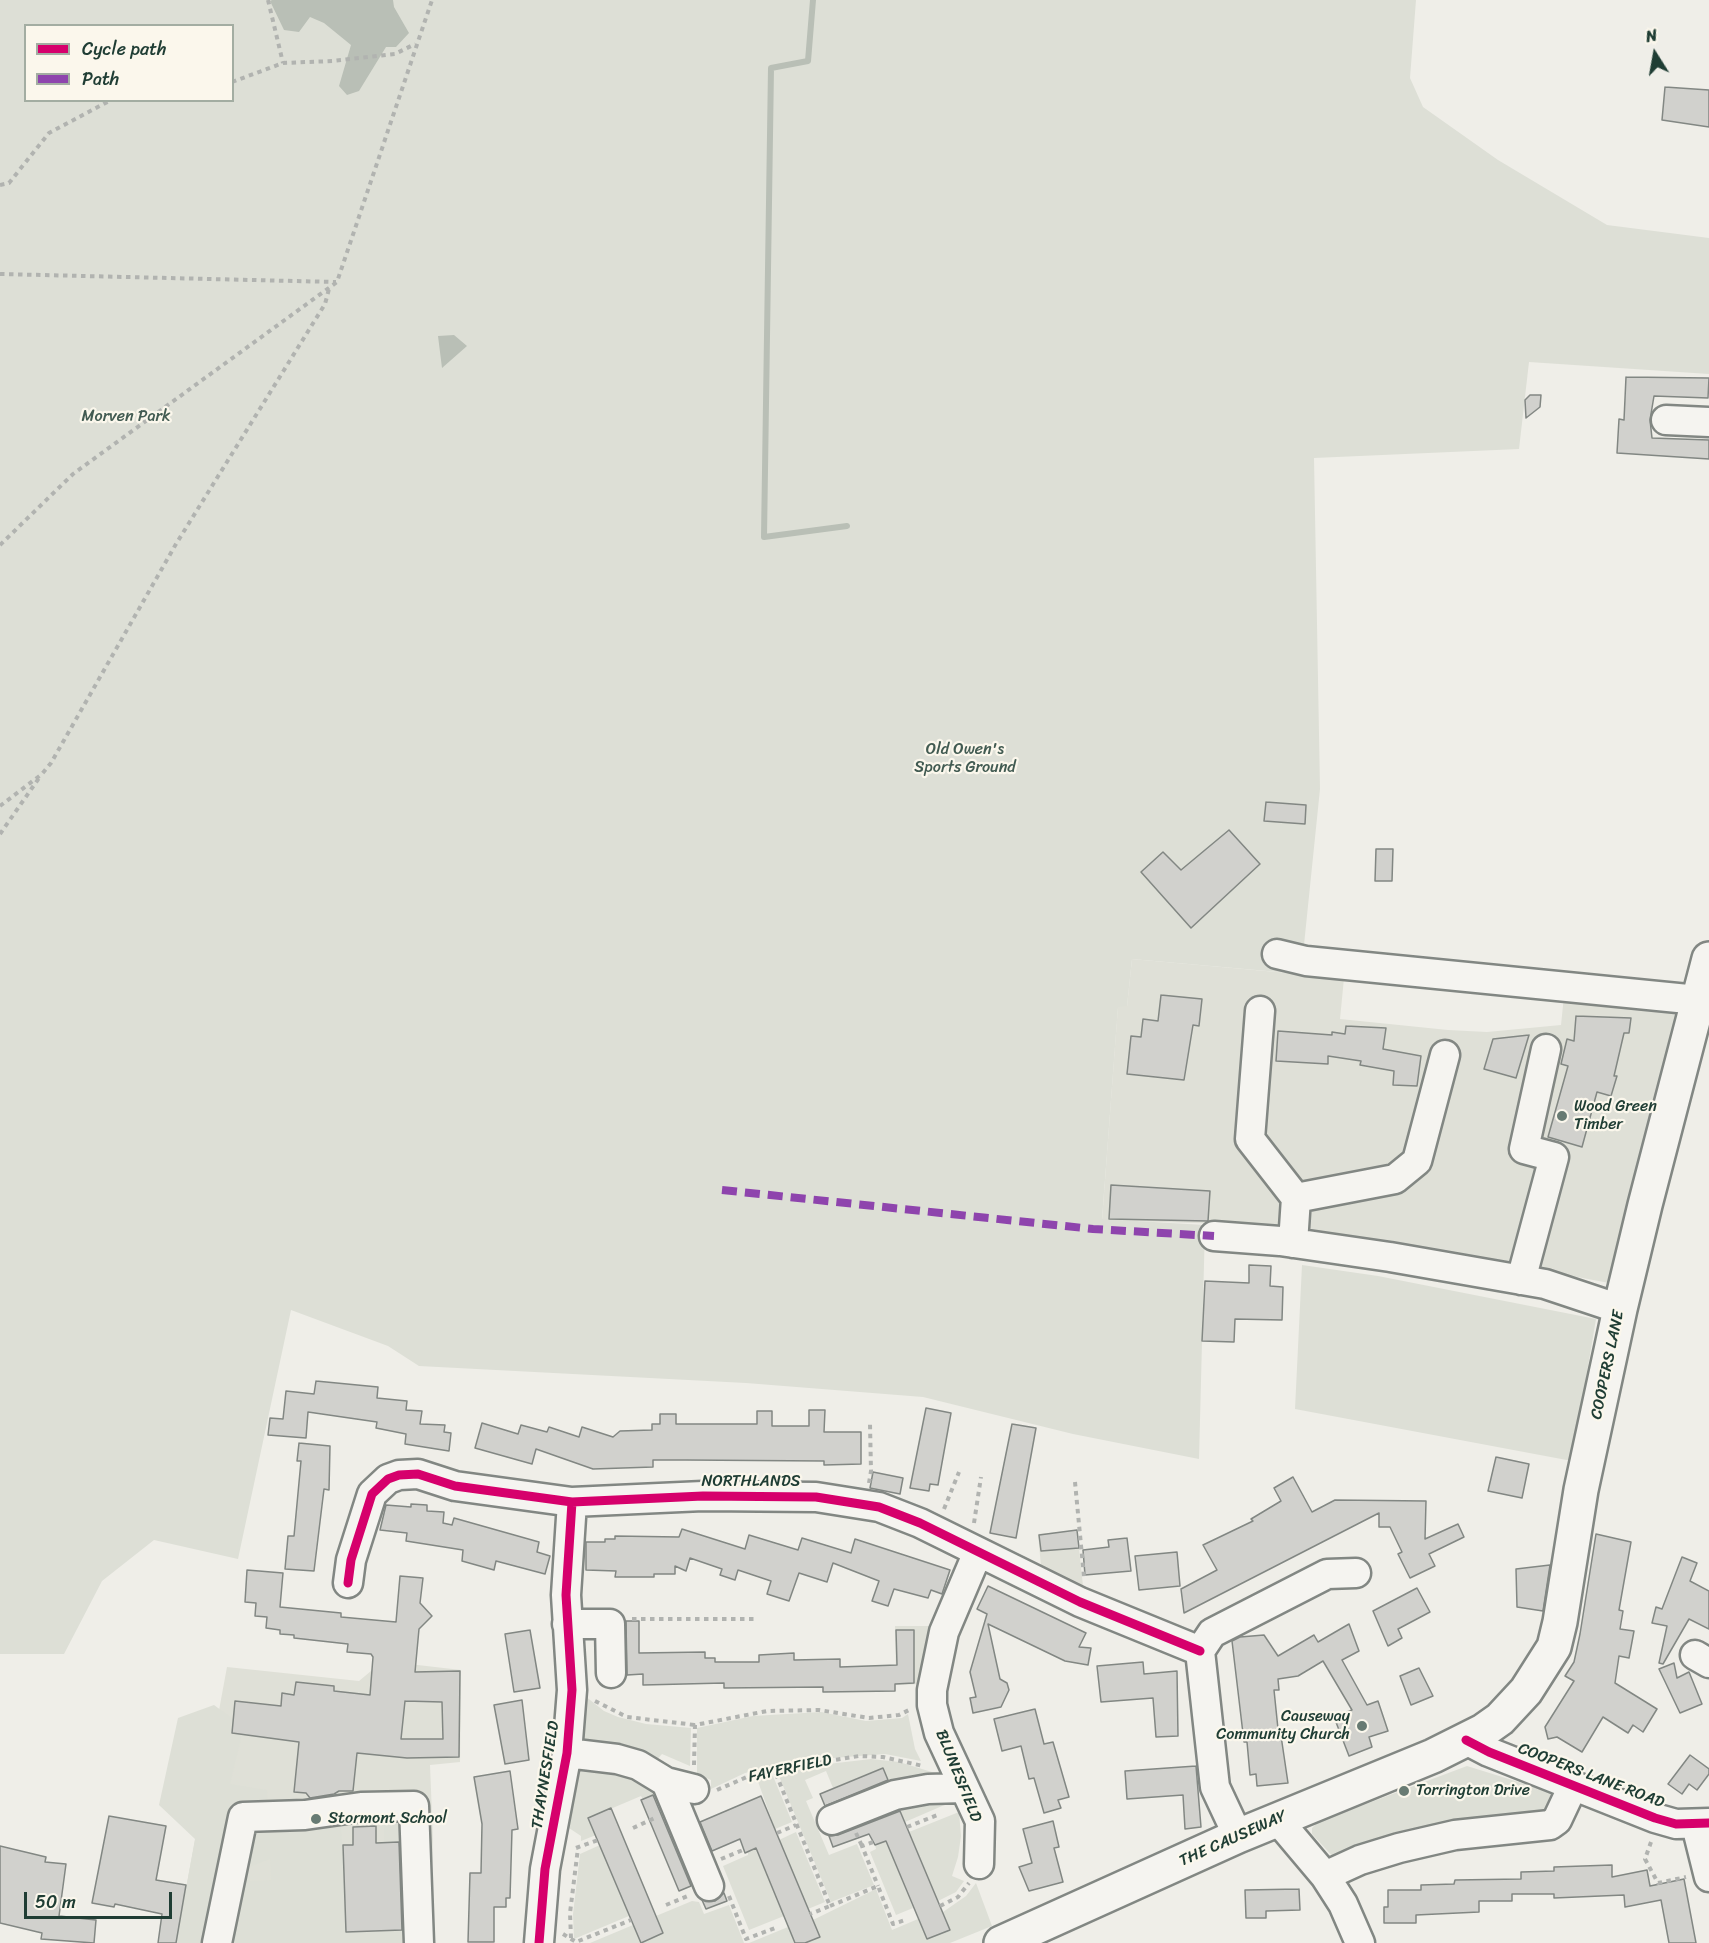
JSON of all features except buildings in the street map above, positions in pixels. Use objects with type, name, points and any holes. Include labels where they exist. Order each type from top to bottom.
[{"type":"main road","name":"COOPERS LANE","points":[[1466,1740],[1500,1719],[1526,1691],[1554,1647],[1581,1490],[1620,1309],[1709,959]]},
{"type":"main road","name":"THE CAUSEWAY","points":[[1001,1943],[1238,1836],[1466,1740]]},
{"type":"street","points":[[1666,420],[1709,422]]},
{"type":"street","points":[[1277,954],[1306,961],[1696,1008]]},
{"type":"street","points":[[1589,1008],[1696,1008]]},
{"type":"street","points":[[1260,1011],[1250,1139],[1296,1198],[1293,1243]]},
{"type":"street","points":[[1521,1280],[1554,1157],[1524,1149],[1546,1049]]},
{"type":"street","points":[[1296,1198],[1395,1179],[1417,1161],[1445,1055]]},
{"type":"street","points":[[1214,1236],[1293,1243],[1390,1257],[1545,1284],[1620,1309]]},
{"type":"street","name":"NORTHLANDS","points":[[348,1582],[357,1537],[372,1494],[388,1479],[399,1475],[418,1474],[455,1486],[572,1502],[753,1496],[816,1497],[865,1504],[935,1529],[1080,1602],[1200,1652]]},
{"type":"street","name":"THAYNESFIELD","points":[[540,1931],[545,1869],[567,1753],[572,1690],[567,1624],[572,1502]]},
{"type":"street","name":"BLUNESFIELD","points":[[973,1550],[944,1632],[932,1690],[932,1705],[939,1733],[980,1821],[979,1864]]},
{"type":"street","points":[[1238,1836],[1215,1786],[1200,1652],[1212,1633],[1318,1578],[1327,1574],[1356,1573]]},
{"type":"street","points":[[567,1624],[610,1624],[611,1673]]},
{"type":"street","name":"COOPERS LANE ROAD","points":[[1466,1740],[1655,1818],[1702,1824]]},
{"type":"street","points":[[567,1753],[617,1759],[638,1765],[666,1782],[693,1789]]},
{"type":"street","points":[[666,1782],[717,1879]]},
{"type":"street","points":[[832,1820],[895,1795],[962,1783]]},
{"type":"street","points":[[1325,1876],[1360,1860],[1455,1835],[1550,1825],[1557,1820],[1573,1786]]},
{"type":"street","points":[[217,1943],[243,1816],[305,1815],[361,1807],[414,1806],[419,1943]]},
{"type":"street","points":[[1277,1820],[1325,1876],[1343,1904],[1360,1943]]},
{"type":"street","points":[[1702,1824],[1708,1874]]},
{"type":"path","points":[[268,0],[283,63]]},
{"type":"path","points":[[0,545],[73,474],[337,282],[415,44],[432,0]]},
{"type":"path","points":[[234,81],[283,63],[333,61],[395,54],[415,44]]},
{"type":"path","points":[[0,185],[9,183],[49,133],[107,102]]},
{"type":"path","points":[[0,274],[337,282]]},
{"type":"path","points":[[0,834],[51,763],[176,544],[326,304],[330,287]]},
{"type":"path","points":[[0,806],[42,774]]},
{"type":"path","points":[[865,1504],[872,1471],[870,1424]]},
{"type":"path","points":[[935,1529],[959,1472]]},
{"type":"path","points":[[973,1550],[981,1477]]},
{"type":"path","points":[[1075,1482],[1085,1587],[1080,1602]]},
{"type":"path","points":[[610,1624],[622,1620],[757,1620]]},
{"type":"path","points":[[572,1690],[586,1695],[627,1718],[694,1725],[767,1711],[819,1710],[869,1718],[899,1715],[910,1709],[932,1705]]},
{"type":"path","points":[[693,1789],[694,1725]]},
{"type":"path","points":[[776,1774],[830,1906]]},
{"type":"path","points":[[777,1833],[796,1825]]},
{"type":"path","points":[[873,1842],[862,1846],[893,1924],[905,1920]]},
{"type":"path","points":[[1651,1842],[1645,1859],[1658,1883],[1708,1874]]},
{"type":"path","points":[[575,1941],[570,1914],[578,1848]]},
{"type":"path","points":[[743,1850],[717,1879],[746,1939],[775,1928]]},
{"type":"path","points":[[940,1906],[958,1897],[979,1864]]},
{"type":"path","points":[[810,1914],[878,1886]]},
{"type":"path","points":[[540,1931],[575,1941],[631,1920]]},
{"type":"shaded area","points":[[393,0],[394,7],[409,33],[396,47],[386,47],[359,91],[347,95],[339,86],[351,45],[324,23],[310,17],[299,32],[284,30],[270,1]]},
{"type":"shaded area","points":[[454,335],[467,346],[442,368],[438,336]]},
{"type":"shaded area","points":[[1132,959],[1344,978],[1340,1019],[1448,1030],[1487,1032],[1561,1025],[1564,996],[1675,1005],[1680,1022],[1609,1283],[1394,1242],[1255,1225],[1102,1220],[1118,1006],[1127,1006]]},
{"type":"shaded area","points":[[1077,1530],[1083,1586],[1041,1566],[1038,1534]]},
{"type":"shaded area","points":[[895,1626],[932,1626],[924,1684],[896,1685]]},
{"type":"shaded area","name":"Stormont School","points":[[383,1661],[461,1670],[460,1762],[430,1765],[433,1840],[430,1943],[176,1943],[227,1667],[359,1681]]},
{"type":"green space","points":[[0,0],[1416,0],[1410,78],[1423,107],[1498,160],[1607,225],[1709,238],[1709,374],[1529,362],[1519,449],[1314,458],[1320,789],[1301,974],[1132,959],[1127,1006],[1118,1007],[1102,1219],[1205,1225],[1199,1459],[1073,1434],[923,1397],[746,1383],[419,1366],[388,1346],[291,1310],[238,1559],[154,1540],[102,1581],[64,1654],[0,1654]]},
{"type":"green space","points":[[1302,1265],[1378,1276],[1596,1319],[1572,1461],[1295,1409]]},
{"type":"green space","points":[[585,1696],[604,1711],[618,1717],[646,1724],[691,1728],[690,1766],[662,1754],[655,1762],[584,1742]]},
{"type":"green space","points":[[214,1705],[233,1719],[232,1733],[242,1734],[230,1784],[267,1790],[269,1831],[341,1827],[347,1932],[404,1930],[401,1842],[384,1842],[384,1813],[431,1800],[429,1943],[176,1943],[195,1839],[159,1805],[178,1718]],"holes":[[[270,1859],[271,1880],[250,1881],[249,1867]]]},
{"type":"green space","points":[[821,1712],[866,1721],[902,1718],[908,1714],[915,1749],[921,1761],[885,1754],[820,1759],[778,1770],[770,1767],[745,1773],[711,1789],[711,1780],[697,1774],[697,1728],[753,1716]]},
{"type":"green space","points":[[871,1759],[899,1762],[945,1776],[889,1783],[882,1768],[833,1788],[826,1771],[805,1780],[813,1798],[806,1801],[829,1855],[857,1844],[874,1885],[831,1902],[779,1776],[811,1766]]},
{"type":"green space","points":[[1467,1766],[1557,1794],[1551,1816],[1336,1860],[1312,1834],[1312,1828],[1318,1822]]},
{"type":"green space","points":[[589,1768],[629,1775],[657,1793],[643,1799],[641,1796],[589,1818],[596,1835],[581,1841],[581,1836],[569,1828],[566,1822],[575,1778],[580,1771]]},
{"type":"green space","points":[[767,1773],[773,1776],[792,1822],[775,1829],[756,1776]]},
{"type":"green space","points":[[956,1800],[905,1822],[898,1804]]},
{"type":"green space","points":[[959,1812],[961,1836],[952,1876],[964,1881],[956,1892],[938,1901],[909,1832]]},
{"type":"green space","points":[[796,1832],[825,1902],[808,1909],[779,1840]]},
{"type":"green space","points":[[886,1841],[913,1908],[896,1915],[870,1852],[876,1849],[875,1845]]},
{"type":"green space","points":[[600,1845],[629,1916],[574,1939],[573,1914],[580,1854]]},
{"type":"green space","points":[[756,1849],[784,1916],[749,1930],[723,1866]]},
{"type":"green space","points":[[976,1883],[992,1926],[950,1943],[805,1943],[820,1937],[813,1920],[876,1889],[892,1930],[918,1919],[927,1939],[950,1930],[943,1912],[966,1896]]},
{"type":"green space","points":[[692,1901],[699,1902],[704,1914],[729,1905],[744,1943],[641,1943],[663,1933],[656,1916]]},
{"type":"green space","points":[[633,1925],[641,1943],[590,1943]]},
{"type":"green space","points":[[788,1927],[795,1943],[749,1943]]},
{"type":"waterway","points":[[813,0],[808,61],[771,68],[764,537],[847,526]]},
{"type":"marked path","points":[[722,1190],[1093,1229],[1214,1236]]},
{"type":"cycle path","points":[[348,1583],[351,1560],[372,1494],[388,1479],[399,1475],[418,1474],[455,1486],[572,1502],[703,1496],[816,1497],[879,1507],[920,1523],[1080,1602],[1200,1651]]},
{"type":"cycle path","points":[[539,1943],[545,1869],[567,1753],[572,1690],[566,1595],[572,1502]]},
{"type":"cycle path","points":[[1466,1740],[1489,1752],[1655,1818],[1676,1824],[1709,1823]]},
{"type":"place","name":"Wood Green Timber","points":[[1562,1116]]},
{"type":"place","name":"Causeway Community Church","points":[[1362,1726]]},
{"type":"place","name":"Torrington Drive","points":[[1404,1791]]},
{"type":"place","name":"Stormont School","points":[[316,1819]]},
{"type":"park label","name":"Morven Park","points":[[126,417]]},
{"type":"park label","name":"Old Owen's Sports Ground","points":[[965,759]]}]
